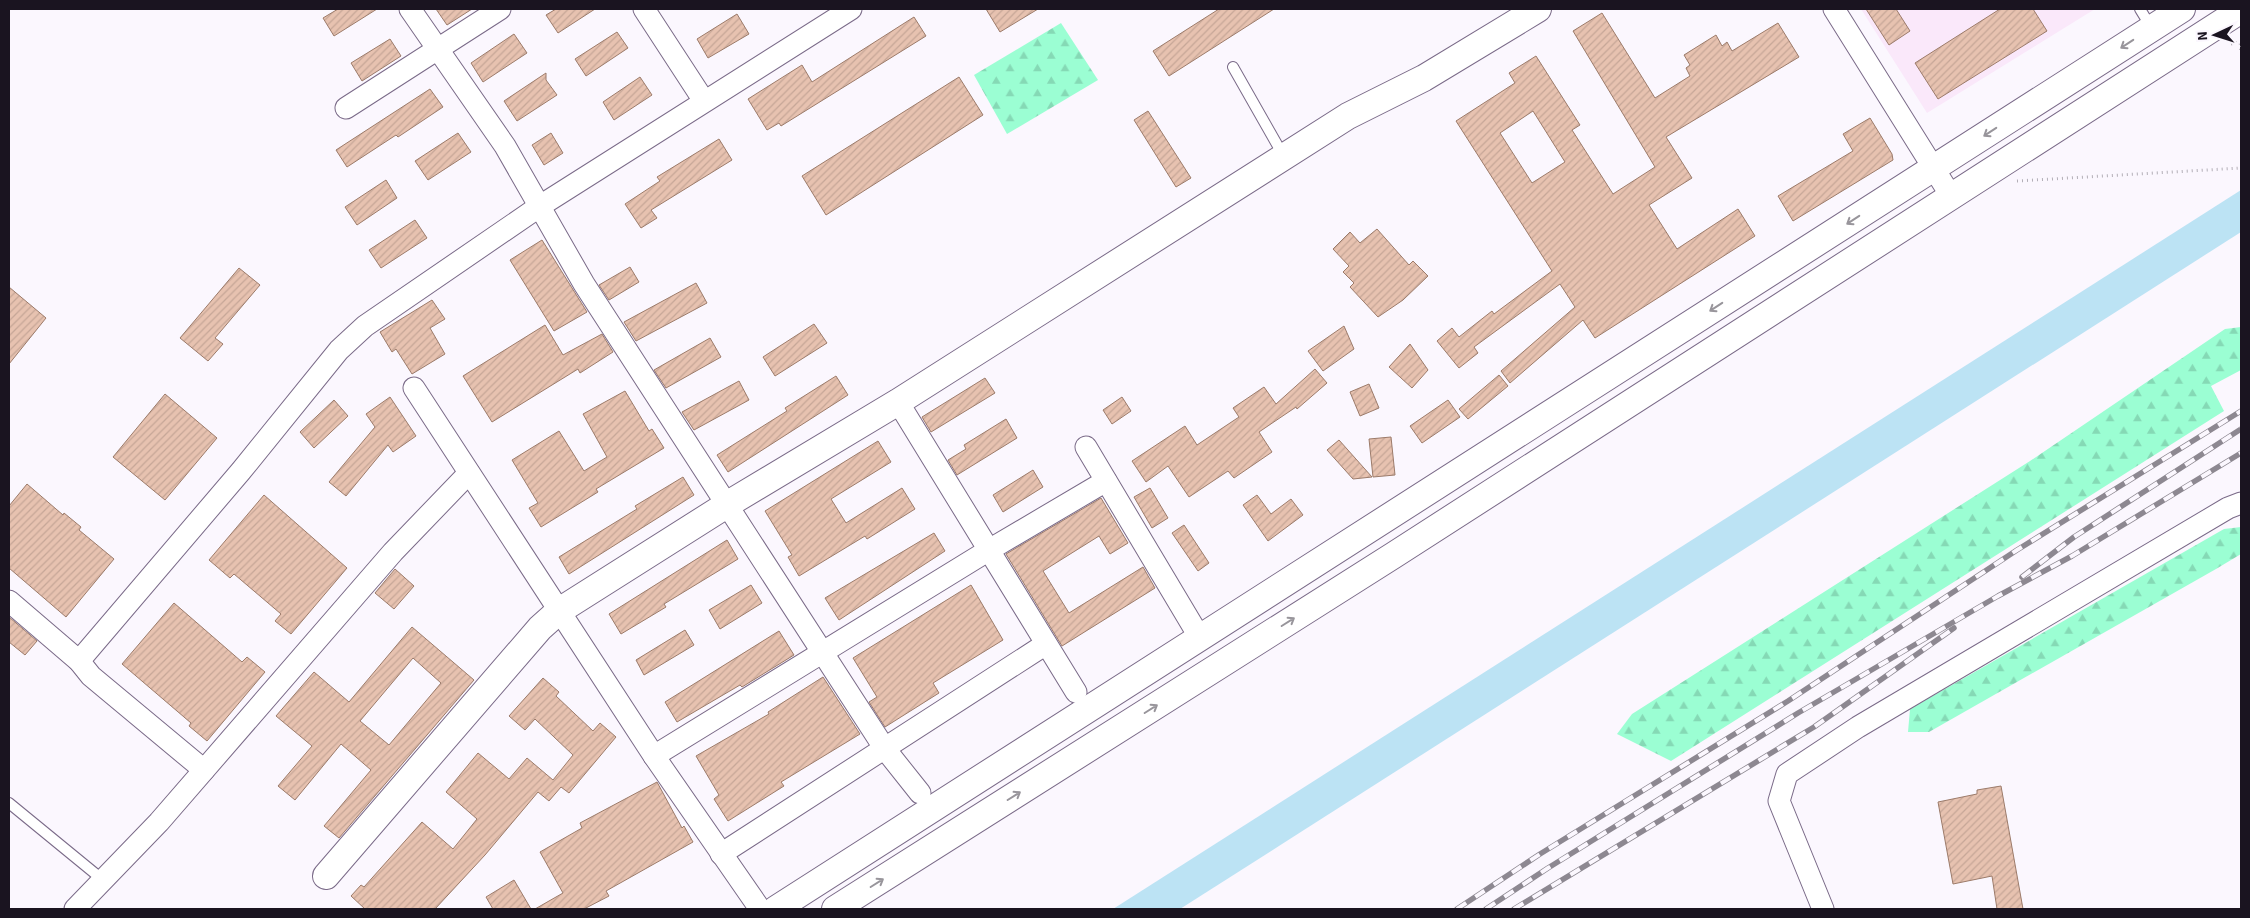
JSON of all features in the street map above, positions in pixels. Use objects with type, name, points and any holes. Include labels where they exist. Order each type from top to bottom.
[{"type":"street","points":[[410,9],[505,146],[584,284],[885,749],[920,793]]},
{"type":"street","points":[[346,108],[500,9]]},
{"type":"street","points":[[644,9],[704,101]]},
{"type":"street","points":[[79,661],[241,471],[339,350],[365,326],[540,206],[852,9]]},
{"type":"street","points":[[326,876],[540,628],[559,611],[728,504],[898,402],[1348,116],[1424,78],[1538,9]]},
{"type":"street","points":[[1834,9],[1932,169],[1951,196]]},
{"type":"street","points":[[776,909],[1932,169],[2146,18],[2182,9]]},
{"type":"street","points":[[835,909],[1386,560],[2241,10]]},
{"type":"street","points":[[414,388],[654,756],[760,909]]},
{"type":"street","points":[[898,402],[1076,692]]},
{"type":"street","points":[[1086,447],[1200,638]]},
{"type":"street","points":[[75,909],[159,822],[393,552],[469,473]]},
{"type":"street","points":[[654,756],[989,550],[1106,481]]},
{"type":"street","points":[[1823,909],[1779,801],[1787,774],[1876,717],[2228,508],[2241,503]]},
{"type":"street","points":[[9,601],[79,661],[91,676],[204,770]]},
{"type":"street","points":[[721,854],[1046,644]]},
{"type":"lane","points":[[1233,68],[1284,156]]},
{"type":"lane","points":[[9,803],[103,880]]},
{"type":"path","points":[[2014,181],[2241,168]]},
{"type":"shaded area","points":[[1861,9],[2095,9],[1927,113]]},
{"type":"green space","points":[[1061,23],[1098,80],[1007,134],[974,75]]},
{"type":"green space","points":[[2241,327],[2241,370],[2211,386],[2224,411],[1671,761],[1617,734],[1632,714],[2030,461],[2225,329]]},
{"type":"green space","points":[[2241,527],[2241,554],[1929,732],[1908,732],[1910,709],[2224,529]]},
{"type":"water","points":[[2241,190],[2241,232],[1293,837],[1180,909],[1113,909]]},
{"type":"building","points":[[338,9],[377,9],[334,36],[323,18]]},
{"type":"building","points":[[436,9],[472,9],[447,25]]},
{"type":"building","points":[[556,9],[595,9],[558,33],[546,15]]},
{"type":"building","points":[[986,9],[1038,9],[1000,32]]},
{"type":"building","points":[[1219,9],[1274,9],[1169,76],[1153,51]]},
{"type":"building","points":[[1866,9],[1896,9],[1910,31],[1889,45]]},
{"type":"building","points":[[2000,9],[2033,9],[2047,31],[1938,99],[1915,63]]},
{"type":"building","points":[[1602,13],[1655,98],[1690,76],[1686,68],[1690,65],[1684,55],[1716,35],[1722,46],[1727,42],[1732,51],[1778,23],[1799,57],[1666,137],[1692,178],[1649,205],[1677,249],[1738,209],[1755,236],[1595,338],[1583,320],[1510,383],[1501,371],[1575,307],[1560,284],[1474,347],[1478,353],[1459,368],[1437,341],[1452,328],[1459,337],[1492,311],[1494,314],[1552,271],[1456,121],[1515,83],[1509,73],[1536,56],[1580,125],[1572,130],[1613,194],[1655,167],[1573,31]],"holes":[[[1533,111],[1565,162],[1532,183],[1500,133]]]},
{"type":"building","points":[[737,14],[749,34],[708,58],[697,39]]},
{"type":"building","points":[[914,17],[926,36],[781,126],[779,123],[767,130],[748,99],[802,65],[812,82]]},
{"type":"building","points":[[617,32],[628,48],[586,76],[575,59]]},
{"type":"building","points":[[514,34],[527,53],[483,82],[471,63]]},
{"type":"building","points":[[390,39],[401,56],[362,81],[351,63]]},
{"type":"building","points":[[546,73],[546,80],[557,95],[517,121],[504,101]]},
{"type":"building","points":[[640,77],[652,95],[614,120],[603,102]]},
{"type":"building","points":[[959,77],[983,115],[826,215],[802,176]]},
{"type":"building","points":[[430,89],[443,107],[398,137],[396,135],[347,167],[336,150]]},
{"type":"building","points":[[1148,111],[1191,178],[1176,187],[1134,120]]},
{"type":"building","points":[[1870,118],[1892,154],[1893,160],[1793,221],[1778,196],[1853,151],[1843,134]]},
{"type":"building","points":[[458,133],[471,152],[428,180],[415,161]]},
{"type":"building","points":[[551,133],[563,153],[544,165],[532,145]]},
{"type":"building","points":[[719,139],[732,160],[651,210],[657,218],[641,228],[625,204],[660,181],[657,177]]},
{"type":"building","points":[[386,180],[397,198],[357,225],[345,207]]},
{"type":"building","points":[[415,220],[427,238],[381,268],[369,250]]},
{"type":"building","points":[[1377,229],[1409,265],[1413,261],[1428,276],[1403,300],[1378,317],[1350,287],[1354,283],[1343,272],[1349,266],[1333,249],[1350,232],[1360,243]]},
{"type":"building","points":[[542,240],[587,312],[554,331],[510,260]]},
{"type":"building","points":[[630,267],[639,282],[609,300],[599,285]]},
{"type":"building","points":[[239,268],[260,285],[215,338],[223,344],[208,361],[180,338]]},
{"type":"building","points":[[696,283],[707,303],[636,341],[624,322]]},
{"type":"building","points":[[9,287],[46,318],[9,364]]},
{"type":"building","points":[[432,300],[445,319],[430,328],[445,354],[412,374],[396,349],[392,352],[380,332]]},
{"type":"building","points":[[814,324],[827,343],[775,376],[763,357]]},
{"type":"building","points":[[545,325],[563,355],[602,334],[613,352],[580,373],[578,369],[492,422],[463,376]]},
{"type":"building","points":[[1344,326],[1354,349],[1323,371],[1308,351]]},
{"type":"building","points":[[710,338],[721,357],[666,388],[654,370]]},
{"type":"building","points":[[1410,344],[1428,370],[1412,388],[1389,367]]},
{"type":"building","points":[[1315,369],[1327,383],[1297,409],[1296,407],[1259,432],[1272,452],[1234,478],[1228,471],[1189,497],[1168,466],[1146,482],[1132,461],[1185,426],[1197,445],[1239,417],[1233,408],[1264,387],[1276,404]]},
{"type":"building","points":[[1499,375],[1508,386],[1468,419],[1459,409]]},
{"type":"building","points":[[836,376],[848,395],[728,472],[717,455],[787,411],[785,408]]},
{"type":"building","points":[[985,378],[995,393],[931,432],[922,417]]},
{"type":"building","points":[[739,381],[749,400],[694,430],[682,412]]},
{"type":"building","points":[[1369,384],[1379,408],[1360,416],[1350,392]]},
{"type":"building","points":[[625,391],[649,431],[652,429],[664,448],[596,489],[598,492],[541,527],[529,508],[538,503],[512,460],[559,431],[584,471],[607,457],[583,414]]},
{"type":"building","points":[[165,394],[217,438],[165,500],[113,457]]},
{"type":"building","points":[[390,397],[416,436],[393,452],[388,445],[346,496],[329,482],[375,427],[366,414]]},
{"type":"building","points":[[1122,397],[1131,411],[1112,424],[1103,410]]},
{"type":"building","points":[[334,400],[348,416],[314,448],[300,432]]},
{"type":"building","points":[[1448,400],[1460,417],[1422,443],[1410,426]]},
{"type":"building","points":[[1006,419],[1017,438],[957,475],[948,460],[966,449],[964,445]]},
{"type":"building","points":[[1391,437],[1395,475],[1373,477],[1369,439]]},
{"type":"building","points":[[1339,440],[1372,477],[1353,479],[1327,450]]},
{"type":"building","points":[[878,441],[891,462],[831,499],[846,523],[902,488],[915,509],[867,539],[865,536],[799,576],[788,557],[792,555],[765,511]]},
{"type":"building","points":[[1033,470],[1043,487],[1003,512],[993,495]]},
{"type":"building","points":[[683,477],[694,495],[569,574],[559,557],[637,509],[635,506]]},
{"type":"building","points":[[27,484],[63,515],[64,513],[81,527],[79,530],[114,559],[66,617],[9,568],[9,506]]},
{"type":"building","points":[[1150,488],[1168,518],[1152,528],[1134,497]]},
{"type":"building","points":[[264,495],[347,568],[291,634],[275,621],[281,614],[234,574],[230,578],[209,560]]},
{"type":"building","points":[[1257,495],[1271,514],[1291,499],[1303,515],[1268,541],[1243,505]]},
{"type":"building","points":[[1101,498],[1128,543],[1110,554],[1099,536],[1043,571],[1069,613],[1143,567],[1155,588],[1062,646],[1006,554]]},
{"type":"building","points":[[1184,525],[1209,563],[1198,571],[1172,533]]},
{"type":"building","points":[[934,533],[945,551],[839,620],[825,598]]},
{"type":"building","points":[[727,540],[738,559],[664,604],[666,607],[621,634],[609,614]]},
{"type":"building","points":[[395,569],[414,586],[394,609],[375,593]]},
{"type":"building","points":[[751,585],[762,603],[720,629],[709,610]]},
{"type":"building","points":[[971,585],[1003,640],[933,683],[939,693],[885,727],[869,702],[877,697],[853,658]]},
{"type":"building","points":[[174,603],[242,662],[247,657],[265,672],[207,741],[189,726],[191,723],[122,664]]},
{"type":"building","points":[[9,617],[37,641],[25,655],[9,642]]},
{"type":"building","points":[[412,627],[474,680],[339,838],[324,826],[371,770],[341,744],[295,800],[278,786],[312,746],[276,716],[314,672],[349,702]],"holes":[[[413,658],[441,683],[389,745],[360,721]]]},
{"type":"building","points":[[685,630],[694,645],[644,675],[636,660]]},
{"type":"building","points":[[779,631],[794,655],[742,687],[740,685],[677,722],[665,702]]},
{"type":"building","points":[[823,677],[860,734],[781,782],[784,786],[728,821],[714,799],[719,795],[696,756],[769,714],[768,712]]},
{"type":"building","points":[[543,678],[559,692],[556,696],[593,731],[600,723],[616,737],[569,793],[561,787],[549,801],[538,792],[485,855],[435,909],[365,909],[351,896],[361,885],[364,887],[422,822],[453,849],[477,819],[446,792],[478,753],[509,779],[527,758],[553,780],[573,755],[535,719],[525,730],[509,716]]},
{"type":"building","points":[[657,782],[682,828],[684,826],[693,842],[606,891],[609,896],[584,909],[535,909],[563,893],[540,852],[582,828],[580,823]]},
{"type":"building","points":[[2001,786],[2023,909],[1997,909],[1992,876],[1953,884],[1938,802],[1977,794],[1977,790]]},
{"type":"building","points":[[514,880],[531,909],[493,909],[486,897]]},
{"type":"railway","points":[[1457,909],[1540,854],[1788,701],[2017,550],[2241,411]]},
{"type":"railway","points":[[2022,577],[2074,537],[2241,429]]},
{"type":"railway","points":[[1486,909],[1548,868],[1798,713],[1998,596],[2072,556],[2241,453]]},
{"type":"railway","points":[[1514,909],[1814,727],[1954,628]]}]
